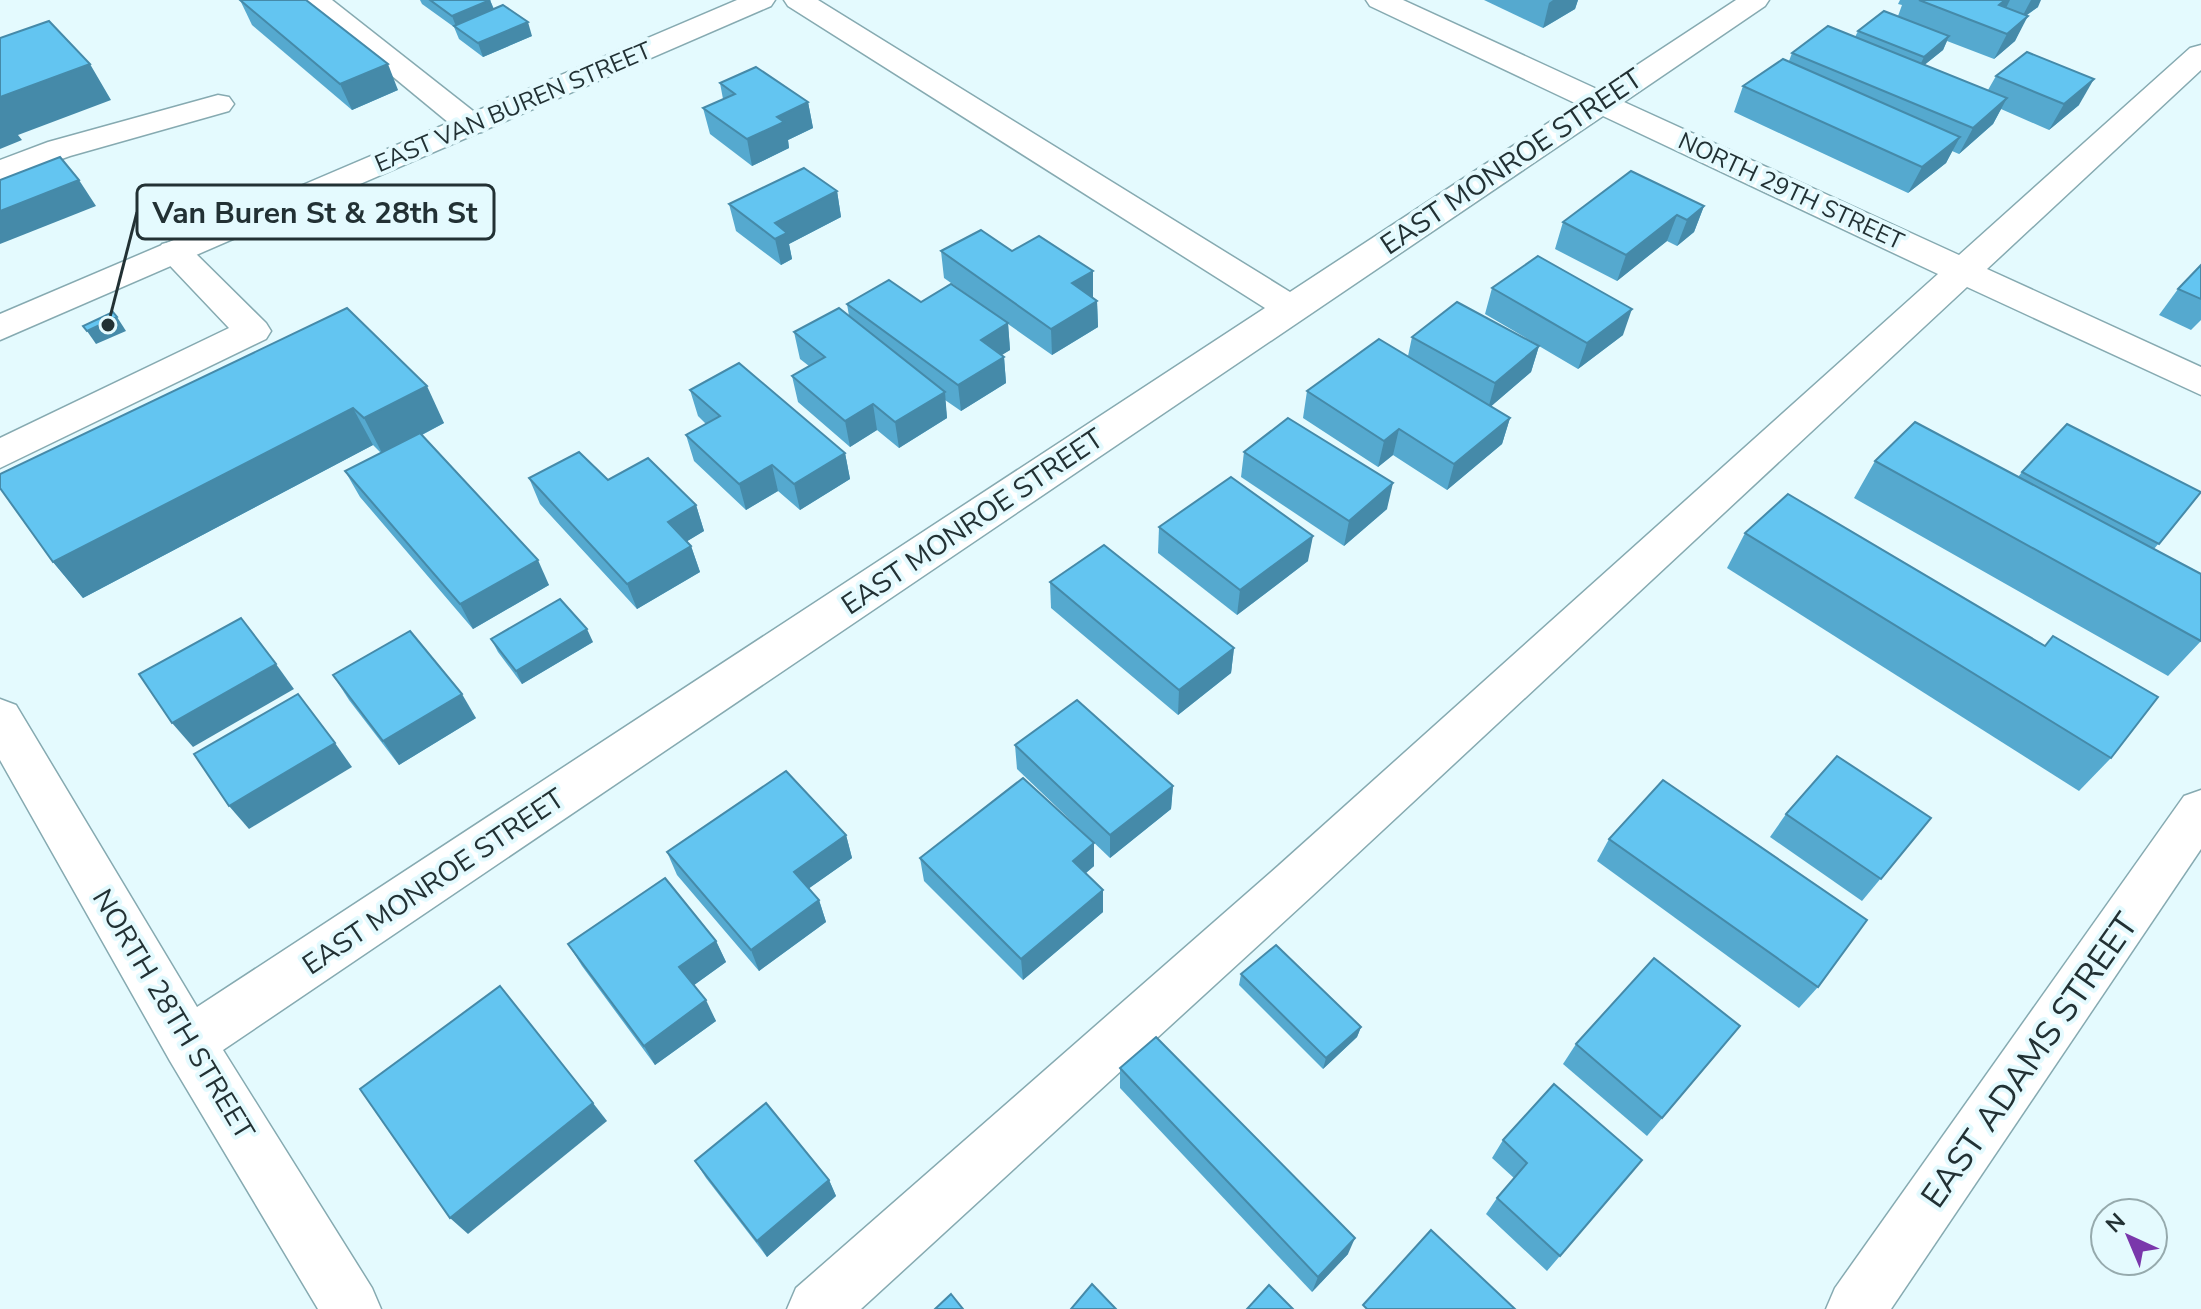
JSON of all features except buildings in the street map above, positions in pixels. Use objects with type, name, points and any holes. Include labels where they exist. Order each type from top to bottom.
[{"type":"street","points":[[314,0],[471,125]]},
{"type":"street","name":"EAST VAN BUREN STREET","points":[[0,328],[761,0]]},
{"type":"street","points":[[798,0],[1291,308]]},
{"type":"street","name":"NORTH 29TH STREET","points":[[1380,0],[2201,382]]},
{"type":"street","name":"EAST MONROE STREET","points":[[189,1043],[1599,101],[1755,0]]},
{"type":"street","points":[[817,1309],[1295,881],[2201,54]]},
{"type":"street","points":[[0,171],[59,149],[218,104]]},
{"type":"street","points":[[0,454],[253,331],[174,252]]},
{"type":"street","name":"NORTH 28TH STREET","points":[[0,718],[189,1043],[351,1309]]},
{"type":"street","name":"EAST ADAMS STREET","points":[[1856,1309],[2201,810]]},
{"type":"place","name":"Van Buren St & 28th St","points":[[108,325]]}]
